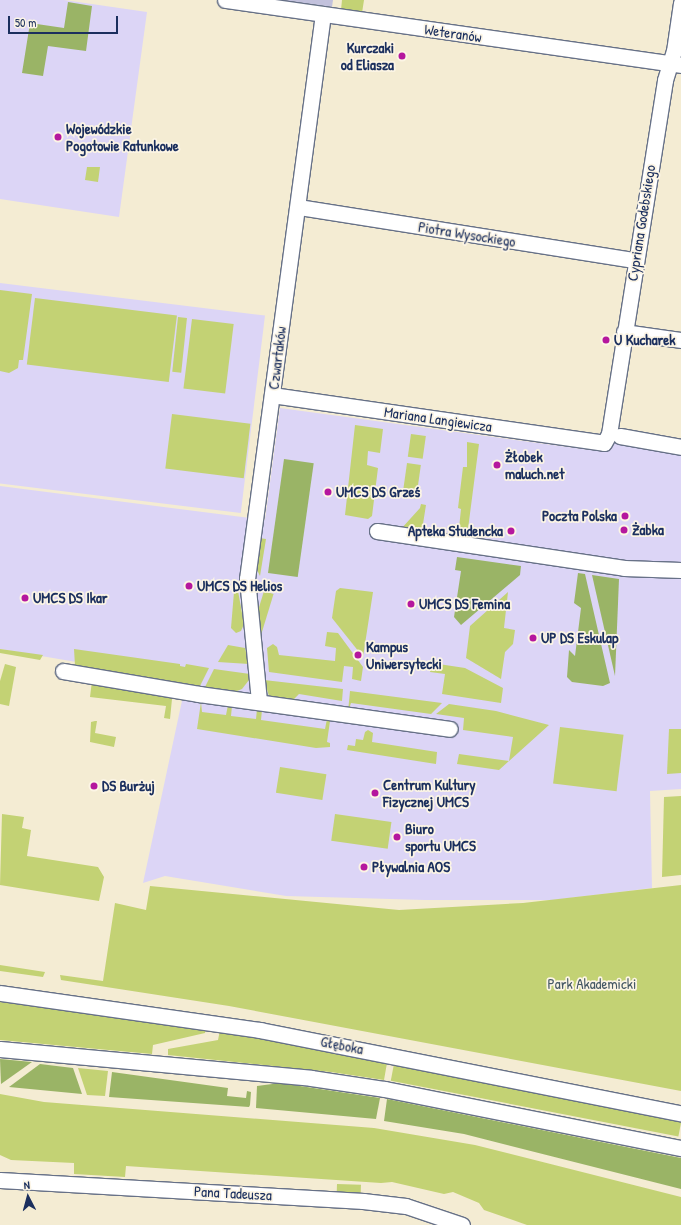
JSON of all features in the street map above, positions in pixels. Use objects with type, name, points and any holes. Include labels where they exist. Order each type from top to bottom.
[{"type":"street","name":"Weteranów","points":[[225,0],[675,65]]},
{"type":"street","name":"Cypriana Godebskiego","points":[[604,443],[609,434],[635,260],[675,65],[674,51],[681,3]]},
{"type":"street","name":"Czwartaków","points":[[259,701],[247,579],[299,207],[323,14]]},
{"type":"street","name":"Piotra Wysockiego","points":[[299,207],[635,260]]},
{"type":"street","points":[[624,332],[681,340]]},
{"type":"street","name":"Mariana Langiewicza","points":[[272,395],[604,443]]},
{"type":"street","points":[[620,436],[681,447]]},
{"type":"street","points":[[377,531],[624,568],[681,570]]},
{"type":"street","points":[[63,671],[450,728]]},
{"type":"street","name":"Głęboka","points":[[0,994],[260,1030],[681,1113]]},
{"type":"street","points":[[0,1049],[341,1082],[681,1148]]},
{"type":"street","name":"Pana Tadeusza","points":[[0,1180],[363,1201],[406,1206],[462,1225]]},
{"type":"shaded area","points":[[0,0],[64,0],[147,12],[119,217],[0,199]]},
{"type":"shaded area","points":[[281,0],[333,0],[332,7]]},
{"type":"shaded area","points":[[0,283],[265,316],[241,513],[0,483]]},
{"type":"shaded area","name":"Kampus Uniwersytecki","points":[[280,408],[590,450],[624,440],[681,450],[681,789],[650,791],[652,888],[554,900],[425,900],[286,896],[165,876],[143,883],[183,696],[194,682],[0,649],[0,486],[265,520]]},
{"type":"green space","points":[[342,0],[364,0],[362,13],[341,10]]},
{"type":"green space","points":[[68,2],[92,6],[86,51],[48,46],[43,76],[22,73],[30,23],[64,28]]},
{"type":"green space","points":[[87,167],[100,167],[98,182],[85,180]]},
{"type":"green space","points":[[0,290],[32,294],[23,360],[19,360],[18,368],[9,373],[0,371]]},
{"type":"green space","points":[[35,298],[177,315],[169,382],[27,365]]},
{"type":"green space","points":[[178,317],[187,318],[181,373],[172,372]]},
{"type":"green space","points":[[192,319],[234,324],[225,394],[183,388]]},
{"type":"green space","points":[[172,414],[250,424],[244,478],[165,469]]},
{"type":"green space","points":[[355,425],[383,429],[380,453],[368,451],[367,465],[378,468],[372,516],[368,519],[345,515]]},
{"type":"green space","points":[[411,434],[426,436],[423,459],[408,457]]},
{"type":"green space","points":[[467,442],[479,444],[468,529],[462,537],[401,529],[420,508],[421,504],[426,505],[423,524],[426,524],[426,530],[455,534],[455,528],[459,528],[461,509],[458,508],[463,467],[467,467]]},
{"type":"green space","points":[[284,459],[314,463],[298,577],[268,573]]},
{"type":"green space","points":[[407,463],[421,465],[416,499],[402,497]]},
{"type":"green space","points":[[259,538],[266,539],[260,576],[255,566]]},
{"type":"green space","points":[[457,557],[521,566],[520,575],[461,625],[454,617],[461,571],[455,570]]},
{"type":"green space","points":[[578,573],[585,574],[610,683],[603,686],[572,682],[567,677],[569,650],[575,656],[581,608],[574,603]]},
{"type":"green space","points":[[592,575],[619,579],[615,676]]},
{"type":"green space","points":[[340,588],[373,592],[363,657],[332,618],[336,591]]},
{"type":"green space","points":[[238,591],[244,624],[241,631],[236,633],[231,628],[234,592]]},
{"type":"green space","points":[[264,591],[274,594],[262,633],[252,630]]},
{"type":"green space","points":[[508,592],[504,628],[515,630],[513,644],[505,652],[501,679],[466,658],[470,626]]},
{"type":"green space","points":[[327,632],[338,633],[363,667],[361,681],[352,679],[353,667],[344,666],[342,682],[269,672],[267,648],[273,644],[277,647],[279,655],[335,661],[336,648],[325,646]]},
{"type":"green space","points":[[228,645],[245,648],[249,664],[218,662]]},
{"type":"green space","points":[[0,649],[43,655],[40,660],[0,653]]},
{"type":"green space","points":[[74,649],[180,664],[180,666],[185,667],[186,664],[209,668],[199,688],[75,666]]},
{"type":"green space","points":[[432,663],[465,668],[503,688],[501,703],[442,694],[445,674],[430,672]]},
{"type":"green space","points":[[5,664],[16,667],[9,706],[0,704],[0,681]]},
{"type":"green space","points":[[214,669],[250,674],[249,680],[242,689],[232,693],[204,689]]},
{"type":"green space","points":[[264,680],[343,689],[342,701],[299,694],[292,701],[269,696]]},
{"type":"green space","points":[[92,681],[167,693],[172,699],[170,719],[164,718],[166,706],[90,697]]},
{"type":"green space","points":[[350,691],[442,703],[431,714],[351,703],[348,712]]},
{"type":"green space","points":[[201,702],[202,712],[226,715],[228,705],[232,706],[231,716],[256,719],[257,709],[262,710],[261,720],[325,729],[327,719],[330,721],[327,742],[330,743],[330,747],[316,748],[197,729]]},
{"type":"green space","points":[[449,704],[496,711],[549,725],[509,761],[513,737],[463,730],[464,718],[436,714]]},
{"type":"green space","points":[[97,721],[95,733],[116,737],[114,747],[90,742],[91,722]]},
{"type":"green space","points":[[560,727],[624,735],[617,791],[553,784]]},
{"type":"green space","points":[[669,729],[681,729],[681,773],[667,774]]},
{"type":"green space","points":[[368,730],[373,733],[372,742],[437,752],[436,764],[347,750],[348,745],[355,746],[356,739],[363,740],[365,732]]},
{"type":"green space","points":[[459,754],[509,761],[499,770],[457,764]]},
{"type":"green space","points":[[280,767],[326,774],[322,800],[276,793]]},
{"type":"green space","points":[[681,796],[681,875],[662,877],[664,797]]},
{"type":"green space","points":[[2,814],[24,817],[22,828],[31,830],[27,856],[98,867],[104,877],[99,901],[0,885]]},
{"type":"green space","points":[[335,814],[391,822],[388,849],[331,841]]},
{"type":"green space","name":"Park Akademicki","points":[[681,885],[681,1091],[229,1006],[61,980],[60,975],[103,981],[115,903],[146,910],[150,886],[399,910],[523,903]]},
{"type":"green space","points":[[0,965],[45,972],[43,977],[0,971]]},
{"type":"green space","points":[[0,1002],[206,1028],[205,1033],[153,1045],[152,1054],[0,1040]]},
{"type":"green space","points":[[220,1030],[387,1063],[384,1080],[331,1072],[168,1055],[168,1049],[218,1040]]},
{"type":"green space","points":[[0,1059],[32,1062],[1,1084]]},
{"type":"green space","points":[[40,1064],[73,1068],[82,1094],[9,1087]]},
{"type":"green space","points":[[394,1064],[681,1120],[678,1137],[391,1081]]},
{"type":"green space","points":[[78,1068],[108,1071],[105,1096],[87,1095]]},
{"type":"green space","points":[[112,1072],[228,1088],[227,1096],[246,1098],[247,1091],[251,1092],[250,1105],[249,1107],[109,1097]]},
{"type":"green space","points":[[280,1083],[380,1098],[376,1119],[256,1108],[257,1086]]},
{"type":"green space","points":[[0,1094],[44,1102],[374,1128],[475,1145],[681,1197],[681,1225],[527,1225],[484,1210],[479,1203],[453,1192],[444,1194],[392,1182],[381,1183],[126,1166],[125,1177],[74,1174],[74,1163],[11,1160],[0,1155]]},
{"type":"green space","points":[[387,1099],[681,1158],[681,1189],[464,1134],[384,1121]]},
{"type":"green space","points":[[337,1184],[361,1185],[361,1195],[337,1194]]},
{"type":"place","name":"Kurczaki od Eliasza","points":[[402,56]]},
{"type":"place","name":"Wojewódzkie Pogotowie Ratunkowe","points":[[58,137]]},
{"type":"place","name":"U Kucharek","points":[[606,340]]},
{"type":"place","name":"Żłobek maluch.net","points":[[497,465]]},
{"type":"place","name":"UMCS DS Grześ","points":[[328,492]]},
{"type":"place","name":"Poczta Polska","points":[[625,516]]},
{"type":"place","name":"Żabka","points":[[624,530]]},
{"type":"place","name":"Apteka Studencka","points":[[511,531]]},
{"type":"place","name":"UMCS DS Helios","points":[[189,586]]},
{"type":"place","name":"UMCS DS Ikar","points":[[25,598]]},
{"type":"place","name":"UMCS DS Femina","points":[[411,604]]},
{"type":"place","name":"UP DS Eskulap","points":[[533,638]]},
{"type":"place","name":"Kampus Uniwersytecki","points":[[358,655]]},
{"type":"place","name":"DS Burżuj","points":[[94,786]]},
{"type":"place","name":"Centrum Kultury Fizycznej UMCS","points":[[375,793]]},
{"type":"place","name":"Biuro sportu UMCS","points":[[397,837]]},
{"type":"place","name":"Pływalnia AOS","points":[[364,867]]}]
